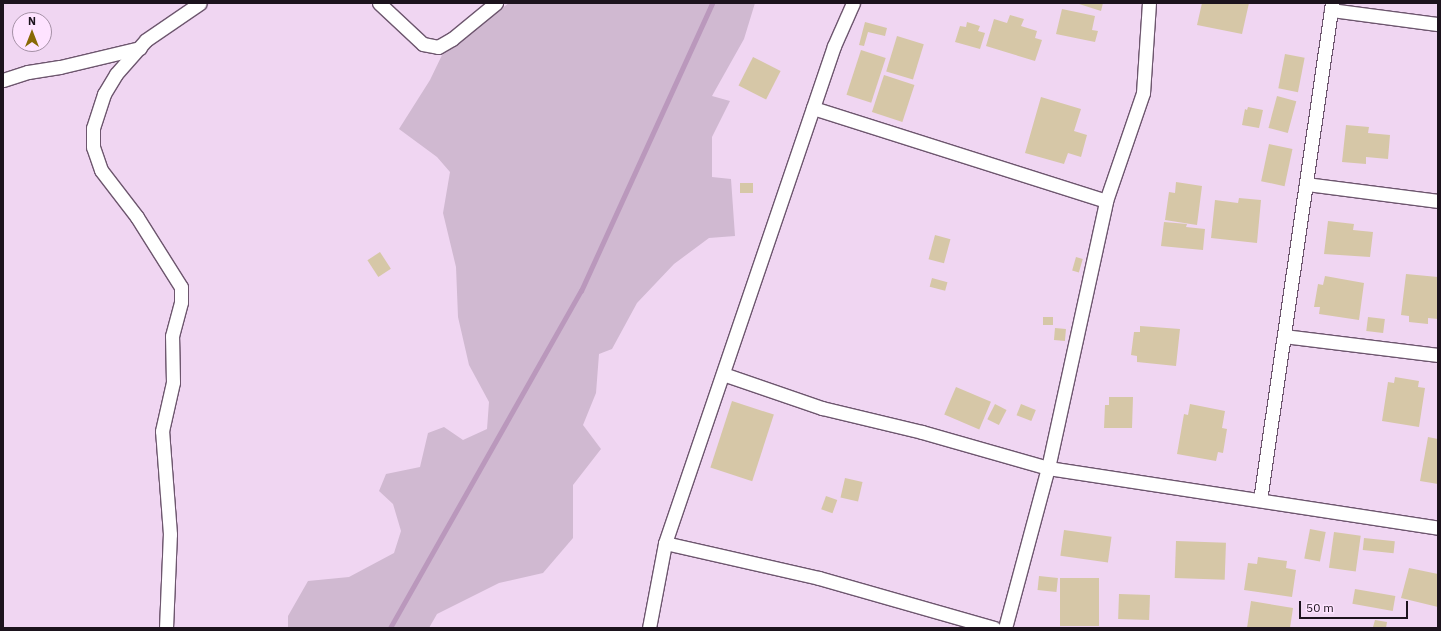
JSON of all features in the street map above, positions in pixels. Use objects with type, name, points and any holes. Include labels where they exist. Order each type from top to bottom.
[{"type":"street","points":[[166,628],[170,534],[162,431],[173,382],[172,336],[181,302],[181,287],[138,217],[101,170],[93,147],[93,128],[104,94],[116,74],[146,40],[200,3]]},
{"type":"street","points":[[379,3],[423,44],[438,47],[452,39],[496,3]]},
{"type":"street","points":[[649,628],[665,543],[834,46],[853,3]]},
{"type":"street","points":[[1005,628],[1048,468],[1106,201],[1143,93],[1149,3]]},
{"type":"street","points":[[1260,500],[1332,7],[1438,24]]},
{"type":"street","points":[[3,80],[28,72],[60,67],[140,48]]},
{"type":"street","points":[[813,108],[1106,201]]},
{"type":"street","points":[[1306,184],[1438,201]]},
{"type":"street","points":[[1284,336],[1438,355]]},
{"type":"street","points":[[723,374],[822,408],[922,432],[1048,468],[1438,528]]},
{"type":"street","points":[[665,543],[820,578],[994,628]]},
{"type":"shaded area","points":[[509,3],[755,3],[744,39],[712,96],[730,101],[712,137],[712,177],[731,179],[735,236],[709,238],[674,264],[637,303],[612,349],[599,354],[596,393],[583,425],[601,449],[573,485],[573,538],[543,573],[499,583],[437,614],[429,628],[288,628],[288,616],[308,581],[349,577],[394,553],[401,531],[393,504],[379,491],[386,474],[420,467],[428,433],[444,427],[463,440],[487,429],[489,402],[469,365],[458,317],[456,267],[443,213],[450,172],[437,157],[399,129],[430,80],[443,53]]},
{"type":"building","points":[[1076,3],[1103,3],[1101,11]]},
{"type":"building","points":[[1202,3],[1249,3],[1242,34],[1197,25]]},
{"type":"building","points":[[1062,9],[1095,16],[1092,30],[1098,31],[1095,42],[1056,34]]},
{"type":"building","points":[[1010,15],[1024,19],[1021,26],[1037,31],[1035,38],[1042,40],[1035,61],[986,46],[994,19],[1007,23]]},
{"type":"building","points":[[865,22],[887,28],[885,36],[868,32],[864,46],[859,45]]},
{"type":"building","points":[[967,22],[980,26],[978,31],[985,33],[980,49],[955,42],[960,26],[966,27]]},
{"type":"building","points":[[897,36],[924,44],[913,80],[886,71]]},
{"type":"building","points":[[861,50],[886,58],[871,103],[846,95]]},
{"type":"building","points":[[1285,54],[1305,58],[1298,92],[1278,88]]},
{"type":"building","points":[[753,57],[781,71],[766,100],[738,86]]},
{"type":"building","points":[[884,75],[914,85],[902,122],[872,112]]},
{"type":"building","points":[[1277,96],[1296,101],[1288,133],[1268,128]]},
{"type":"building","points":[[1041,97],[1081,109],[1074,131],[1087,135],[1081,157],[1068,153],[1064,164],[1025,153]]},
{"type":"building","points":[[1248,107],[1263,110],[1259,128],[1242,125],[1245,109],[1247,110]]},
{"type":"building","points":[[1346,125],[1369,127],[1368,133],[1390,135],[1388,159],[1366,157],[1366,164],[1342,162]]},
{"type":"building","points":[[1269,144],[1292,149],[1285,186],[1261,181]]},
{"type":"building","points":[[1176,182],[1202,186],[1197,225],[1165,220],[1169,192],[1175,193]]},
{"type":"building","points":[[740,183],[753,183],[753,193],[740,193]]},
{"type":"building","points":[[1239,198],[1261,200],[1257,243],[1211,238],[1215,200],[1238,203]]},
{"type":"building","points":[[1328,221],[1354,224],[1353,230],[1373,232],[1370,257],[1324,254]]},
{"type":"building","points":[[1164,222],[1187,224],[1186,227],[1205,229],[1203,250],[1161,246]]},
{"type":"building","points":[[935,235],[950,239],[944,263],[929,259]]},
{"type":"building","points":[[380,252],[391,269],[378,277],[367,260]]},
{"type":"building","points":[[1076,257],[1083,259],[1079,272],[1072,270]]},
{"type":"building","points":[[1406,274],[1438,277],[1438,319],[1428,318],[1428,324],[1409,322],[1409,316],[1401,315]]},
{"type":"building","points":[[1325,276],[1364,283],[1359,320],[1319,314],[1320,307],[1314,307],[1318,284],[1323,285]]},
{"type":"building","points":[[932,278],[947,282],[945,291],[930,287]]},
{"type":"building","points":[[1043,317],[1053,317],[1053,325],[1043,325]]},
{"type":"building","points":[[1368,317],[1385,319],[1383,333],[1366,331]]},
{"type":"building","points":[[1140,326],[1180,329],[1176,366],[1137,362],[1137,356],[1131,355],[1134,332],[1140,332]]},
{"type":"building","points":[[1055,328],[1066,329],[1065,341],[1054,340]]},
{"type":"building","points":[[1395,377],[1419,381],[1418,387],[1425,388],[1419,427],[1382,421],[1388,382],[1394,383]]},
{"type":"building","points":[[956,387],[991,402],[979,429],[944,415]]},
{"type":"building","points":[[1109,397],[1133,397],[1132,428],[1104,428],[1105,405],[1109,405]]},
{"type":"building","points":[[732,401],[774,415],[752,481],[710,468]]},
{"type":"building","points":[[995,404],[1007,410],[999,425],[987,419]]},
{"type":"building","points":[[1021,404],[1036,410],[1031,421],[1017,415]]},
{"type":"building","points":[[1190,404],[1225,411],[1222,428],[1227,429],[1223,453],[1218,452],[1216,461],[1177,454],[1184,414],[1188,415]]},
{"type":"building","points":[[1428,437],[1438,439],[1438,484],[1420,481]]},
{"type":"building","points":[[845,478],[863,482],[858,502],[841,497]]},
{"type":"building","points":[[826,496],[837,500],[832,513],[821,509]]},
{"type":"building","points":[[1310,529],[1326,532],[1320,562],[1304,558]]},
{"type":"building","points":[[1064,530],[1112,537],[1108,562],[1060,556]]},
{"type":"building","points":[[1334,532],[1361,536],[1356,571],[1329,568]]},
{"type":"building","points":[[1364,538],[1395,541],[1394,553],[1363,550]]},
{"type":"building","points":[[1176,541],[1226,543],[1225,580],[1175,578]]},
{"type":"building","points":[[1258,557],[1287,561],[1286,568],[1296,570],[1292,597],[1244,590],[1248,563],[1257,564]]},
{"type":"building","points":[[1409,568],[1438,574],[1438,607],[1401,598]]},
{"type":"building","points":[[1039,576],[1058,578],[1056,592],[1038,590]]},
{"type":"building","points":[[1060,578],[1099,578],[1099,626],[1060,626]]},
{"type":"building","points":[[1355,589],[1395,596],[1393,611],[1352,604]]},
{"type":"building","points":[[1119,594],[1150,595],[1149,620],[1118,619]]},
{"type":"building","points":[[1251,601],[1293,608],[1290,628],[1247,628]]},
{"type":"building","points":[[1375,620],[1387,622],[1386,628],[1371,628],[1373,627]]},
{"type":"waterway","points":[[390,628],[581,291],[712,3]]}]
